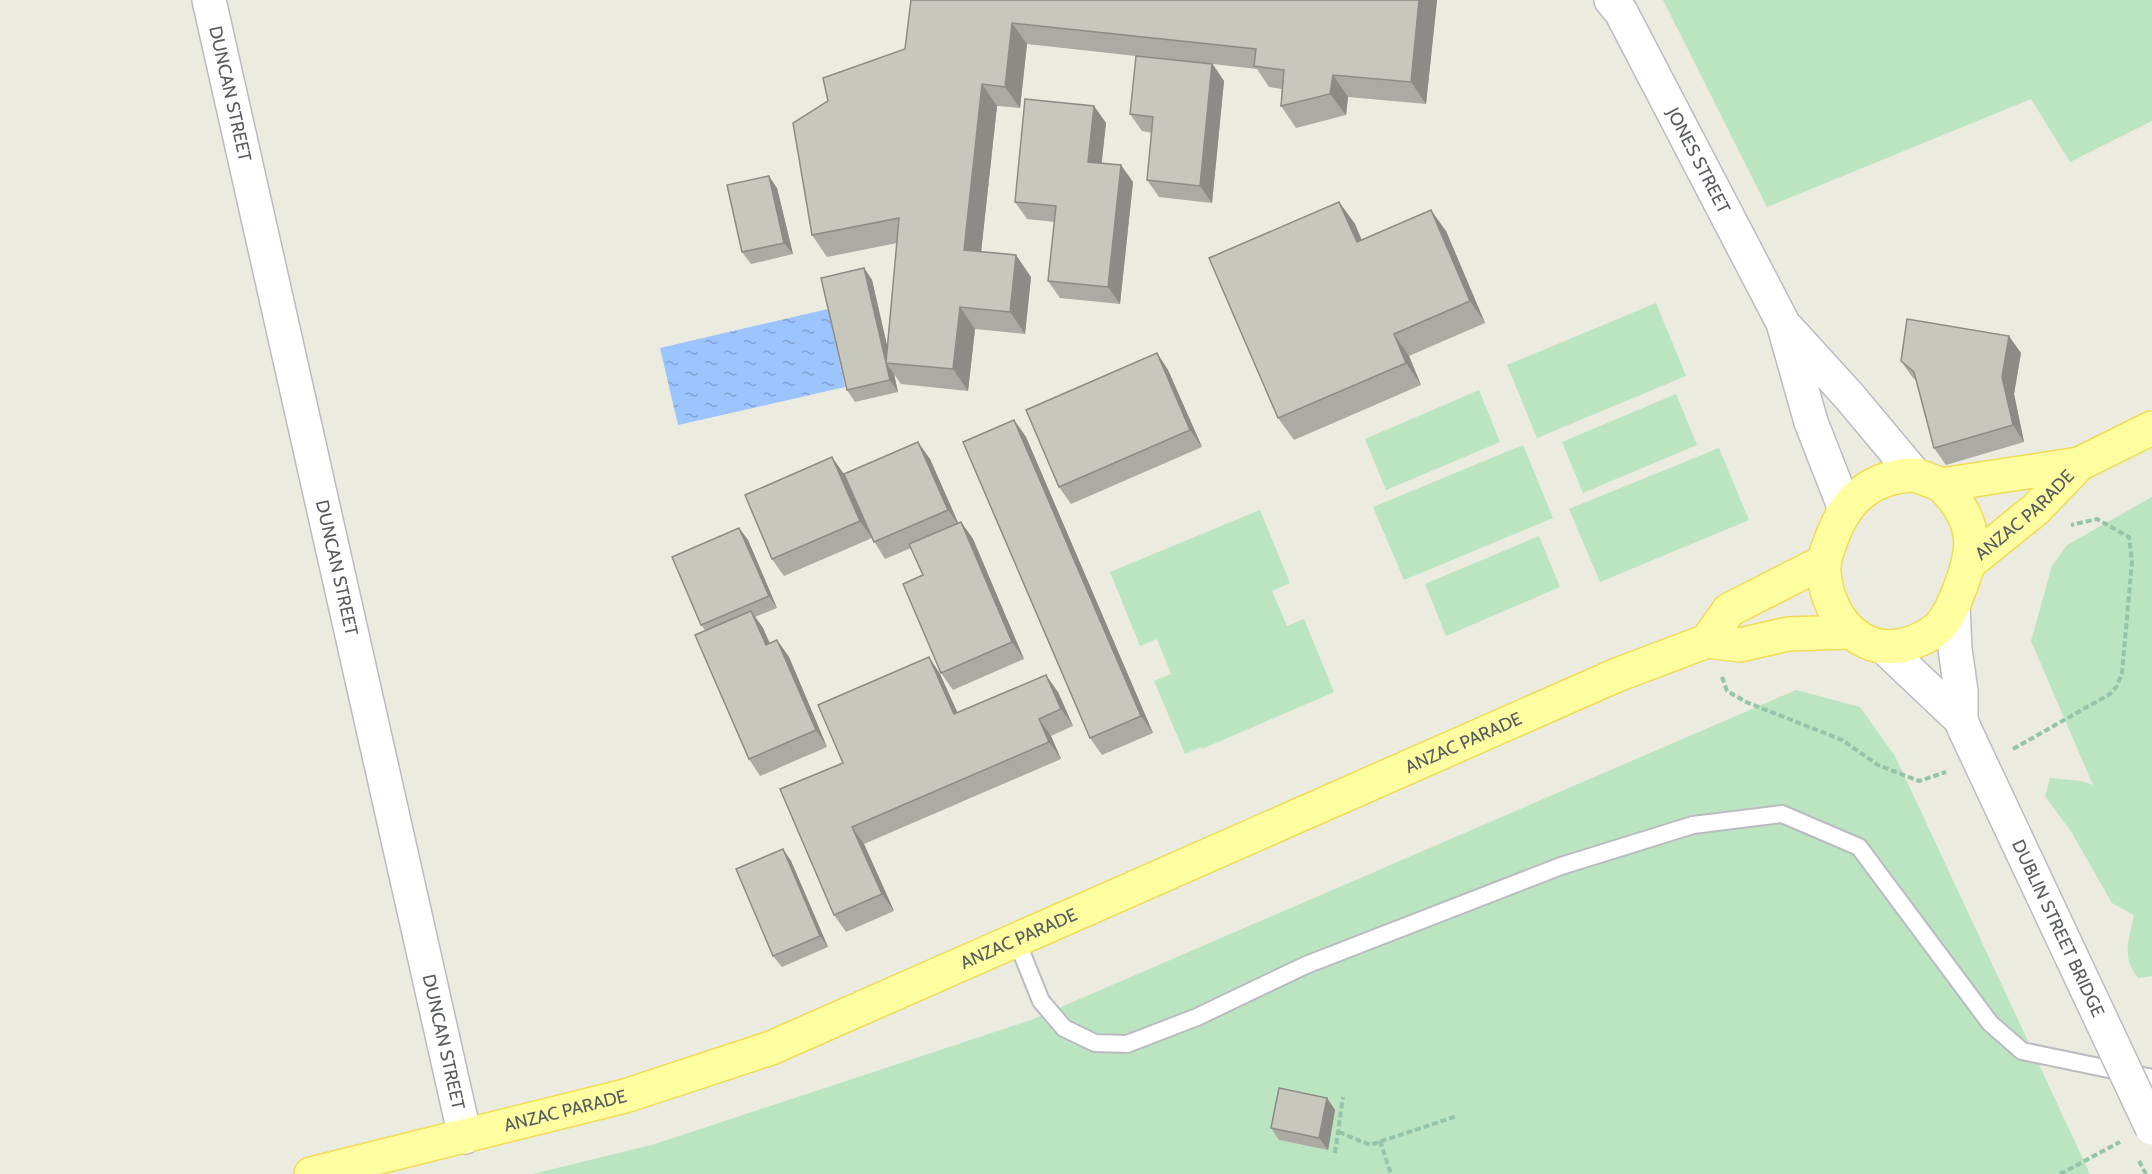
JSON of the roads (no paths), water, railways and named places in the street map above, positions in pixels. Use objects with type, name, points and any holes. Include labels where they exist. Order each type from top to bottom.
[{"type":"main road","name":"DUNCAN STREET","points":[[209,0],[465,1137]]},
{"type":"main road","name":"JONES STREET","points":[[1611,0],[1621,12],[1783,323],[1811,422],[1845,509]]},
{"type":"main road","name":"JONES STREET","points":[[1783,323],[1928,480]]},
{"type":"main road","name":"ANZAC PARADE","points":[[1968,564],[2036,509],[2079,464],[2152,428]]},
{"type":"main road","name":"ANZAC PARADE","points":[[1928,480],[2079,464]]},
{"type":"main road","points":[[1885,648],[1907,645],[1926,637],[1939,627],[1953,606],[1968,564],[1971,533],[1964,512],[1928,480],[1894,476],[1876,483],[1845,509],[1823,562],[1827,591],[1836,613],[1850,632],[1864,641],[1885,648],[1963,725]]},
{"type":"main road","points":[[1707,640],[1729,610],[1823,562]]},
{"type":"main road","points":[[1953,606],[1963,725]]},
{"type":"main road","name":"ANZAC PARADE","points":[[311,1174],[626,1096],[759,1052],[1617,675],[1707,640],[1740,645],[1788,634],[1850,632]]},
{"type":"main road","name":"DUBLIN STREET BRIDGE","points":[[1963,725],[2152,1128]]},
{"type":"lane","points":[[1016,939],[1041,1001],[1064,1028],[1095,1043],[1127,1044],[1197,1017],[1306,965],[1561,866],[1693,825],[1782,814],[1859,847],[1990,1023],[2022,1051],[2152,1078]]},
{"type":"water","points":[[828,309],[845,387],[678,425],[660,348]]}]
